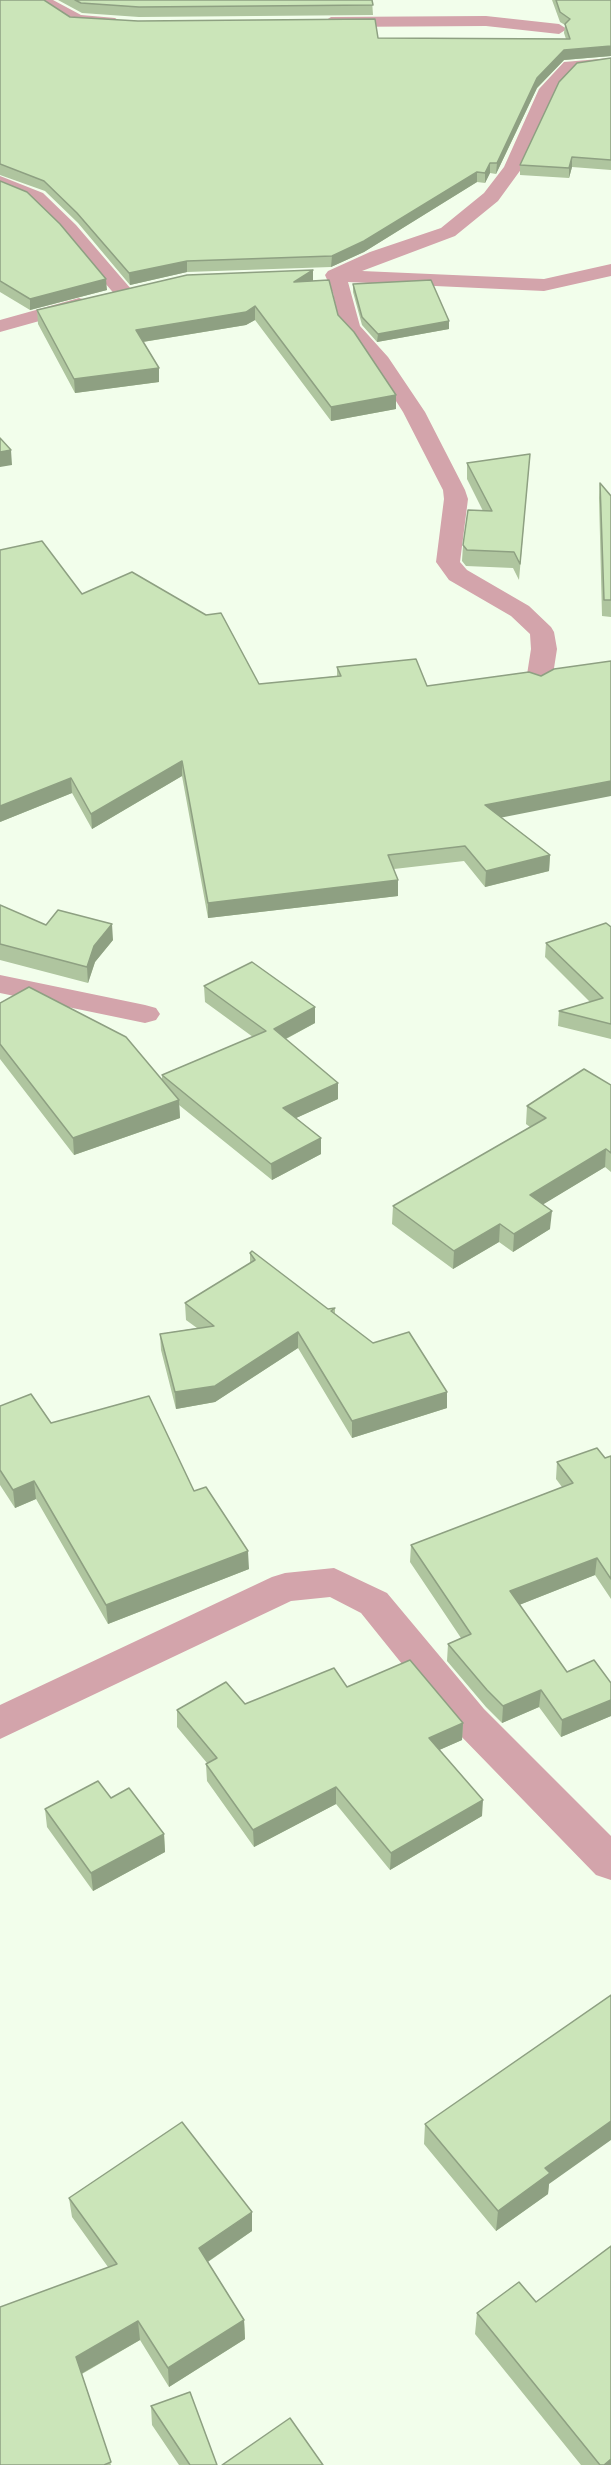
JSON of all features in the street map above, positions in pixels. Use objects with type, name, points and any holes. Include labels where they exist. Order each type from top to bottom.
[{"type":"street","points":[[40,0],[77,20],[128,24]]},
{"type":"street","points":[[524,6],[559,29],[569,46],[570,66]]},
{"type":"street","points":[[315,22],[486,21],[559,29]]},
{"type":"street","points":[[336,275],[377,256],[448,232],[491,197],[513,168],[548,89],[570,66],[611,63]]},
{"type":"street","points":[[0,182],[36,197],[69,229],[124,294]]},
{"type":"street","points":[[312,276],[336,275],[504,285],[544,285],[611,270]]},
{"type":"street","points":[[336,275],[343,293],[350,327],[381,361],[414,412],[454,490],[456,499],[448,562],[458,575],[520,611],[542,632],[544,649],[539,681]]},
{"type":"street","points":[[0,326],[98,299],[145,289]]},
{"type":"street","points":[[0,984],[146,1014]]},
{"type":"street","points":[[0,1723],[285,1587],[334,1582],[374,1603],[470,1720],[611,1863]]},
{"type":"building","points":[[0,0],[44,0],[70,17],[138,21],[375,19],[378,38],[570,39],[565,24],[570,19],[560,12],[556,0],[611,0],[611,46],[564,50],[537,78],[497,163],[490,163],[485,173],[477,172],[364,241],[332,256],[187,261],[129,273],[77,213],[44,181],[0,164]]},
{"type":"building","points":[[75,0],[372,0],[373,5],[139,7],[81,3]]},
{"type":"building","points":[[611,58],[611,160],[572,157],[569,168],[520,165],[559,82],[577,63]]},
{"type":"building","points":[[0,181],[27,192],[60,224],[106,279],[30,299],[0,281]]},
{"type":"building","points":[[313,270],[294,282],[329,280],[338,315],[354,332],[396,395],[331,407],[255,306],[246,312],[136,330],[159,368],[74,379],[37,310],[187,275]]},
{"type":"building","points":[[431,280],[449,321],[378,334],[362,317],[353,284]]},
{"type":"building","points":[[0,438],[11,450],[0,452]]},
{"type":"building","points":[[530,454],[520,564],[514,552],[467,550],[463,545],[468,510],[492,511],[467,463]]},
{"type":"building","points":[[600,483],[611,496],[611,600],[604,600]]},
{"type":"building","points":[[42,541],[82,594],[132,572],[206,615],[221,613],[259,684],[341,676],[337,667],[416,659],[427,686],[529,672],[541,676],[554,669],[611,661],[611,781],[485,805],[550,855],[486,871],[465,846],[388,855],[398,880],[208,903],[182,761],[91,814],[71,778],[0,806],[0,550]]},
{"type":"building","points":[[0,905],[46,925],[58,910],[112,924],[94,946],[87,967],[0,944]]},
{"type":"building","points":[[606,923],[611,927],[611,1024],[559,1011],[603,998],[546,943]]},
{"type":"building","points":[[252,962],[315,1007],[274,1029],[338,1083],[283,1108],[321,1138],[271,1164],[162,1075],[266,1031],[204,986]]},
{"type":"building","points":[[29,987],[126,1037],[179,1100],[73,1138],[0,1044],[0,1003]]},
{"type":"building","points":[[584,1069],[611,1085],[611,1153],[606,1149],[530,1195],[552,1211],[514,1234],[500,1224],[454,1251],[393,1206],[546,1118],[527,1106]]},
{"type":"building","points":[[252,1251],[328,1309],[335,1308],[331,1311],[373,1343],[409,1332],[447,1392],[352,1421],[298,1332],[215,1386],[175,1392],[160,1334],[214,1326],[185,1303],[255,1260],[250,1253]]},
{"type":"building","points":[[31,1394],[51,1423],[149,1396],[194,1491],[206,1487],[248,1551],[106,1605],[34,1481],[13,1490],[0,1470],[0,1406]]},
{"type":"building","points":[[597,1448],[605,1458],[611,1456],[611,1579],[597,1558],[510,1591],[567,1672],[594,1660],[611,1683],[611,1700],[562,1720],[541,1690],[503,1706],[448,1644],[471,1634],[411,1545],[573,1483],[557,1462]]},
{"type":"building","points":[[410,1660],[463,1723],[429,1738],[483,1800],[391,1853],[336,1787],[253,1830],[206,1764],[217,1758],[177,1710],[226,1682],[245,1704],[334,1668],[347,1687]]},
{"type":"building","points":[[98,1781],[111,1798],[129,1788],[164,1834],[91,1873],[45,1809]]},
{"type":"building","points":[[611,1995],[611,2121],[545,2168],[550,2173],[498,2211],[425,2124]]},
{"type":"building","points":[[182,2122],[252,2212],[199,2248],[244,2320],[168,2368],[138,2321],[76,2357],[111,2462],[104,2465],[0,2465],[0,2307],[117,2264],[69,2198]]},
{"type":"building","points":[[611,2246],[611,2459],[604,2465],[600,2465],[477,2313],[519,2282],[536,2302]]},
{"type":"building","points":[[190,2392],[217,2465],[190,2465],[151,2406]]},
{"type":"building","points":[[290,2418],[323,2465],[222,2465]]}]
